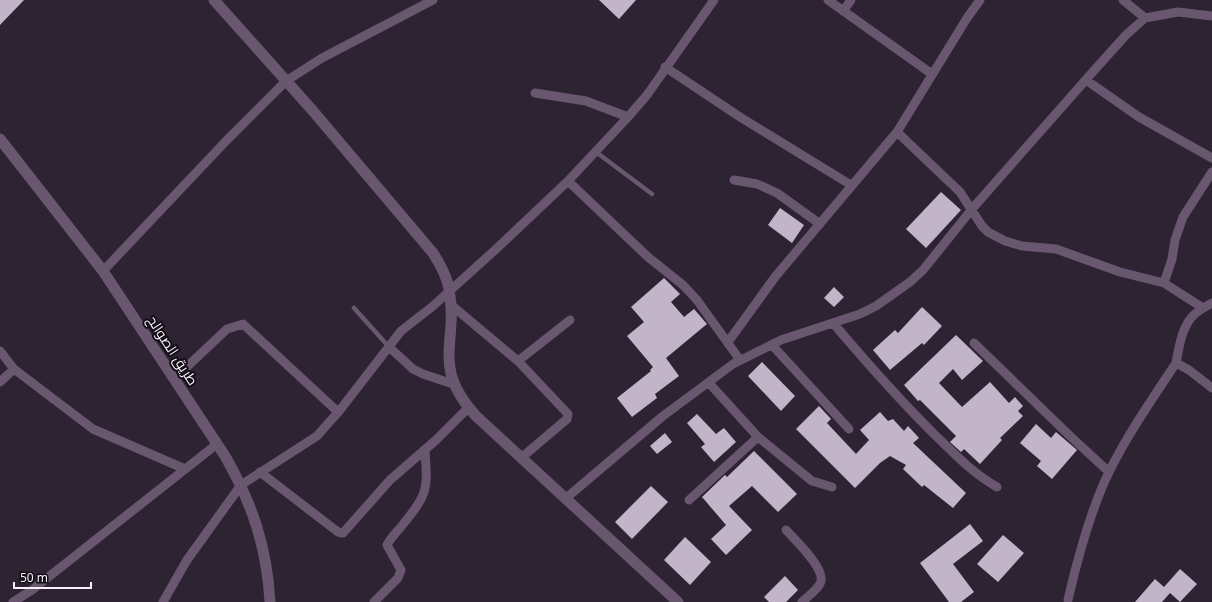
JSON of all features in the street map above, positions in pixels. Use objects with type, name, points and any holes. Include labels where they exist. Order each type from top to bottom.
[{"type":"street","points":[[214,0],[286,81],[433,253],[445,274],[449,290],[450,304],[448,351],[453,384],[468,408],[678,602]]},
{"type":"street","points":[[104,271],[226,141],[286,81],[322,58],[433,0]]},
{"type":"street","points":[[163,602],[187,560],[241,484],[317,436],[338,412],[401,332],[433,306],[495,250],[568,181],[647,95],[665,67],[714,0]]},
{"type":"street","points":[[828,0],[932,74]]},
{"type":"street","points":[[843,12],[851,0]]},
{"type":"street","points":[[728,342],[775,278],[851,185],[897,132],[967,18],[980,0]]},
{"type":"street","points":[[1123,0],[1145,18]]},
{"type":"street","points":[[565,499],[663,416],[709,384],[720,372],[740,360],[772,345],[815,329],[834,324],[876,306],[910,282],[923,270],[972,209],[1126,35],[1145,18],[1178,12],[1212,16]]},
{"type":"street","points":[[665,67],[740,117],[851,185]]},
{"type":"street","points":[[1086,80],[1139,117],[1212,158]]},
{"type":"street","points":[[536,93],[586,102],[628,117]]},
{"type":"street","points":[[897,132],[960,192],[982,226],[988,232],[1005,241],[1022,246],[1062,251],[1120,272],[1164,282],[1204,308]]},
{"type":"street","name":"طريق الصوالح","points":[[0,139],[104,271],[175,378],[241,484],[258,528],[264,552],[270,602]]},
{"type":"street","points":[[1164,282],[1172,259],[1175,240],[1183,217],[1191,201],[1212,172]]},
{"type":"street","points":[[734,180],[757,184],[777,193],[820,224]]},
{"type":"street","points":[[568,181],[648,257],[683,285],[697,300],[740,360]]},
{"type":"street","points":[[1070,601],[1073,578],[1100,494],[1109,472],[1128,436],[1176,363],[1184,331],[1194,314],[1212,302]]},
{"type":"street","points":[[450,304],[518,361],[568,414],[567,419],[521,458]]},
{"type":"street","points":[[518,361],[570,320]]},
{"type":"street","points":[[175,378],[227,328],[243,324],[338,412]]},
{"type":"street","points":[[834,324],[870,367],[942,441],[969,468],[982,479],[996,487]]},
{"type":"street","points":[[974,343],[1109,472]]},
{"type":"street","points":[[772,345],[849,429]]},
{"type":"street","points":[[389,347],[413,369],[453,384]]},
{"type":"street","points":[[0,351],[14,369],[93,429],[185,469]]},
{"type":"street","points":[[1176,363],[1189,370],[1212,388]]},
{"type":"street","points":[[0,382],[14,369]]},
{"type":"street","points":[[709,384],[758,438],[812,481],[832,487]]},
{"type":"street","points":[[260,472],[341,533],[347,529],[390,480],[468,408]]},
{"type":"street","points":[[689,500],[758,438]]},
{"type":"street","points":[[13,602],[32,590],[217,444]]},
{"type":"street","points":[[374,602],[398,578],[401,570],[387,545],[418,506],[425,493],[425,449]]},
{"type":"street","points":[[786,530],[819,567],[821,580],[818,587],[802,602]]},
{"type":"lane","points":[[596,152],[652,194]]},
{"type":"lane","points":[[354,308],[389,347]]},
{"type":"building","points":[[0,0],[24,0],[0,25]]},
{"type":"building","points":[[599,0],[636,0],[619,19]]},
{"type":"building","points":[[941,192],[961,210],[926,248],[906,229]]},
{"type":"building","points":[[780,208],[804,225],[792,243],[768,225]]},
{"type":"building","points":[[664,278],[680,294],[671,302],[684,317],[694,309],[707,324],[666,358],[679,376],[655,394],[657,398],[632,417],[617,398],[651,371],[650,370],[653,367],[627,336],[644,322],[631,307]]},
{"type":"building","points":[[834,287],[844,297],[834,307],[824,298]]},
{"type":"building","points":[[922,307],[942,326],[924,345],[922,343],[890,370],[873,350],[895,330],[898,333]]},
{"type":"building","points":[[956,335],[983,361],[962,380],[953,369],[939,383],[962,407],[990,382],[1009,403],[1015,397],[1023,406],[1018,411],[1023,416],[1000,438],[1002,440],[980,464],[964,449],[961,452],[950,442],[956,436],[920,400],[918,401],[904,385]]},
{"type":"building","points":[[762,362],[795,396],[781,411],[748,376]]},
{"type":"building","points":[[819,406],[831,419],[827,423],[856,454],[869,440],[860,430],[880,412],[888,421],[893,419],[904,431],[908,426],[919,438],[913,443],[966,493],[953,508],[924,485],[922,487],[903,469],[906,465],[890,456],[880,463],[855,488],[796,429]]},
{"type":"building","points":[[697,414],[716,434],[724,428],[736,442],[714,462],[701,447],[705,444],[687,423]]},
{"type":"building","points":[[1036,424],[1051,438],[1056,432],[1077,450],[1052,479],[1037,466],[1041,461],[1020,443]]},
{"type":"building","points":[[665,433],[672,442],[657,454],[650,446]]},
{"type":"building","points":[[754,451],[797,494],[778,512],[752,486],[729,506],[752,530],[726,555],[711,539],[726,525],[702,497],[725,475],[727,477]]},
{"type":"building","points":[[651,486],[668,502],[632,539],[615,522]]},
{"type":"building","points":[[970,524],[983,541],[953,564],[974,592],[961,602],[949,602],[920,563]]},
{"type":"building","points":[[1003,535],[1024,553],[998,582],[977,564]]},
{"type":"building","points":[[685,537],[711,562],[690,585],[664,560]]},
{"type":"building","points":[[1180,569],[1197,584],[1180,602],[1170,593],[1162,602],[1135,602],[1155,579],[1164,587]]},
{"type":"building","points":[[785,576],[798,590],[786,602],[769,602],[764,597]]}]
